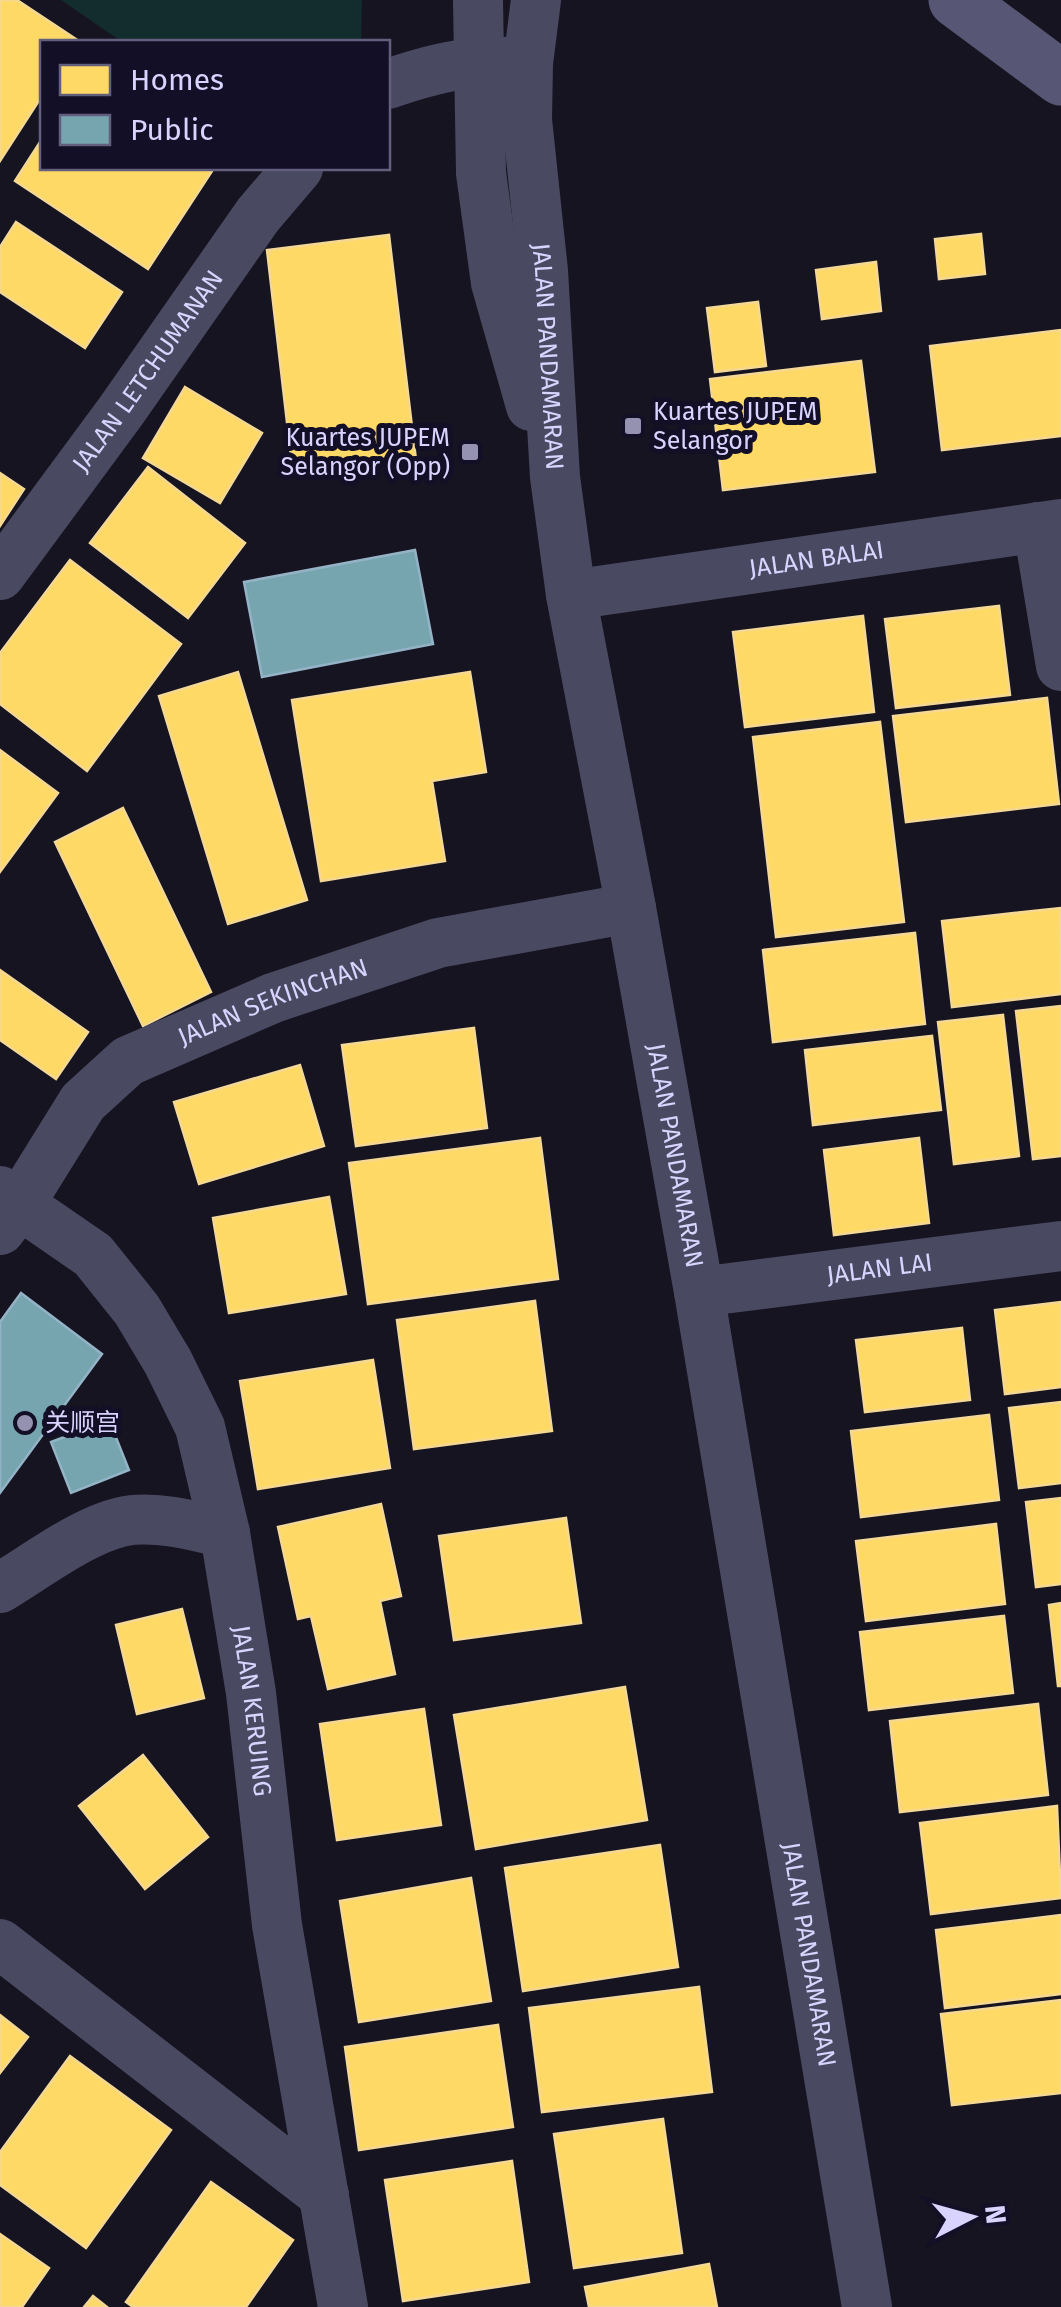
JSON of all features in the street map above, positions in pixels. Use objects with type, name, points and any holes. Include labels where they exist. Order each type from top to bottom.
[{"type":"street","points":[[478,0],[481,173],[496,283],[555,477]]},
{"type":"street","name":"JALAN PANDAMARAN","points":[[536,0],[528,63],[527,120],[543,271],[555,477],[570,595],[631,908],[699,1292],[867,2307]]},
{"type":"street","points":[[956,0],[1061,78]]},
{"type":"street","points":[[390,83],[430,70],[480,61],[528,63]]},
{"type":"street","name":"JALAN LETCHUMANAN","points":[[0,575],[121,411],[258,214],[296,170]]},
{"type":"street","points":[[1050,525],[1061,666]]},
{"type":"street","name":"JALAN BALAI","points":[[570,595],[1050,525]]},
{"type":"street","name":"JALAN SEKINCHAN","points":[[6,1208],[83,1102],[128,1061],[273,998],[438,943],[631,908]]},
{"type":"street","name":"JALAN KERUING","points":[[6,1208],[93,1255],[138,1310],[200,1427],[225,1533],[251,1693],[276,1925],[343,2307]]},
{"type":"street","name":"JALAN LAI","points":[[699,1292],[1061,1246]]},
{"type":"street","points":[[0,1588],[83,1537],[130,1520],[180,1522],[225,1533]]},
{"type":"street","points":[[0,1944],[324,2195]]},
{"type":"green space","points":[[61,0],[362,0],[361,40],[119,40]]},
{"type":"building: Homes","points":[[0,0],[17,0],[77,40],[40,40],[40,99],[0,161]]},
{"type":"building: Homes","points":[[40,142],[40,170],[213,170],[148,269],[15,181]]},
{"type":"building: Homes","points":[[16,222],[122,292],[85,348],[0,292],[0,247]]},
{"type":"building: Homes","points":[[981,234],[985,274],[939,279],[935,239]]},
{"type":"building: Homes","points":[[389,235],[416,460],[293,474],[267,250]]},
{"type":"building: Homes","points":[[876,262],[881,311],[822,319],[816,270]]},
{"type":"building: Homes","points":[[758,302],[766,366],[715,372],[707,308]]},
{"type":"building: Homes","points":[[1061,330],[1061,436],[942,450],[930,346]]},
{"type":"building: Homes","points":[[861,361],[875,472],[723,490],[710,379]]},
{"type":"building: Homes","points":[[185,387],[262,433],[220,503],[143,458]]},
{"type":"building: Homes","points":[[148,467],[245,543],[188,618],[90,543]]},
{"type":"building: Homes","points":[[0,473],[24,489],[0,526]]},
{"type":"building: Homes","points":[[70,560],[181,644],[87,771],[0,704],[0,653]]},
{"type":"building: Homes","points":[[999,606],[1010,695],[896,708],[885,619]]},
{"type":"building: Homes","points":[[863,616],[874,712],[745,727],[733,632]]},
{"type":"building: Homes","points":[[238,672],[307,900],[228,924],[159,696]]},
{"type":"building: Homes","points":[[470,672],[486,772],[432,781],[445,861],[321,881],[292,700]]},
{"type":"building: Homes","points":[[1047,698],[1059,804],[906,822],[893,716]]},
{"type":"building: Homes","points":[[880,722],[904,922],[776,937],[753,737]]},
{"type":"building: Homes","points":[[0,750],[58,793],[0,872]]},
{"type":"building: Homes","points":[[123,808],[211,992],[143,1026],[55,842]]},
{"type":"building: Homes","points":[[1060,908],[1061,994],[952,1007],[942,921]]},
{"type":"building: Homes","points":[[915,933],[925,1024],[773,1042],[763,950]]},
{"type":"building: Homes","points":[[0,970],[88,1032],[56,1079],[0,1040]]},
{"type":"building: Homes","points":[[1061,1006],[1061,1156],[1033,1159],[1016,1011]]},
{"type":"building: Homes","points":[[1003,1015],[1019,1156],[954,1164],[938,1022]]},
{"type":"building: Homes","points":[[474,1028],[487,1128],[356,1146],[342,1045]]},
{"type":"building: Homes","points":[[932,1036],[941,1110],[813,1125],[805,1050]]},
{"type":"building: Homes","points":[[300,1065],[324,1146],[199,1184],[174,1102]]},
{"type":"building: Homes","points":[[540,1138],[558,1279],[368,1304],[349,1163]]},
{"type":"building: Homes","points":[[919,1138],[929,1223],[834,1235],[824,1150]]},
{"type":"building: Homes","points":[[329,1197],[346,1294],[229,1313],[213,1218]]},
{"type":"building: Homes","points":[[535,1301],[552,1431],[414,1449],[397,1320]]},
{"type":"building: Homes","points":[[1061,1302],[1061,1387],[1005,1394],[995,1310]]},
{"type":"building: Homes","points":[[962,1328],[970,1400],[865,1412],[856,1340]]},
{"type":"building: Homes","points":[[373,1360],[390,1468],[258,1489],[240,1381]]},
{"type":"building: Homes","points":[[1061,1402],[1061,1483],[1019,1488],[1009,1408]]},
{"type":"building: Homes","points":[[989,1415],[999,1500],[861,1517],[851,1431]]},
{"type":"building: Homes","points":[[1061,1498],[1061,1584],[1036,1587],[1026,1502]]},
{"type":"building: Homes","points":[[381,1504],[401,1596],[380,1601],[395,1674],[328,1689],[311,1616],[298,1619],[278,1527]]},
{"type":"building: Homes","points":[[566,1518],[581,1623],[454,1640],[439,1536]]},
{"type":"building: Homes","points":[[996,1524],[1005,1604],[866,1621],[856,1541]]},
{"type":"building: Homes","points":[[1061,1603],[1061,1686],[1058,1686],[1049,1605]]},
{"type":"building: Homes","points":[[182,1609],[204,1698],[137,1714],[116,1625]]},
{"type":"building: Homes","points":[[1004,1616],[1013,1693],[869,1710],[860,1632]]},
{"type":"building: Homes","points":[[625,1687],[647,1820],[476,1849],[454,1715]]},
{"type":"building: Homes","points":[[1038,1704],[1048,1795],[900,1812],[890,1721]]},
{"type":"building: Homes","points":[[424,1709],[441,1825],[337,1840],[320,1724]]},
{"type":"building: Homes","points":[[143,1755],[208,1837],[145,1889],[79,1806]]},
{"type":"building: Homes","points":[[1057,1806],[1061,1898],[931,1914],[920,1823]]},
{"type":"building: Homes","points":[[660,1845],[678,1967],[523,1991],[505,1868]]},
{"type":"building: Homes","points":[[471,1878],[491,2001],[359,2022],[340,1901]]},
{"type":"building: Homes","points":[[1061,1915],[1061,1994],[945,2008],[936,1930]]},
{"type":"building: Homes","points":[[699,1987],[712,2092],[542,2112],[529,2008]]},
{"type":"building: Homes","points":[[1061,2000],[1061,2093],[952,2105],[941,2014]]},
{"type":"building: Homes","points":[[0,2015],[28,2037],[0,2073]]},
{"type":"building: Homes","points":[[498,2025],[513,2127],[359,2150],[345,2047]]},
{"type":"building: Homes","points":[[70,2056],[171,2130],[86,2248],[0,2185],[0,2152]]},
{"type":"building: Homes","points":[[663,2119],[682,2253],[574,2268],[554,2134]]},
{"type":"building: Homes","points":[[512,2161],[529,2282],[403,2301],[385,2180]]},
{"type":"building: Homes","points":[[211,2182],[293,2240],[246,2307],[133,2307],[126,2302]]},
{"type":"building: Homes","points":[[0,2234],[49,2268],[22,2307],[0,2307]]},
{"type":"building: Homes","points":[[709,2264],[717,2307],[589,2307],[585,2287]]},
{"type":"building: Homes","points":[[93,2296],[107,2307],[84,2307]]},
{"type":"building: Public","points":[[415,550],[433,644],[262,677],[244,582]]},
{"type":"building: Public","name":"关顺宫","points":[[21,1293],[102,1354],[0,1493],[0,1322]]},
{"type":"building: Public","points":[[109,1420],[129,1470],[71,1493],[51,1442]]},
{"type":"place","name":"Kuartes JUPEM Selangor","points":[[633,426]]},
{"type":"place","name":"Kuartes JUPEM Selangor (Opp)","points":[[470,452]]},
{"type":"place","name":"关顺宫","points":[[25,1423]]}]
